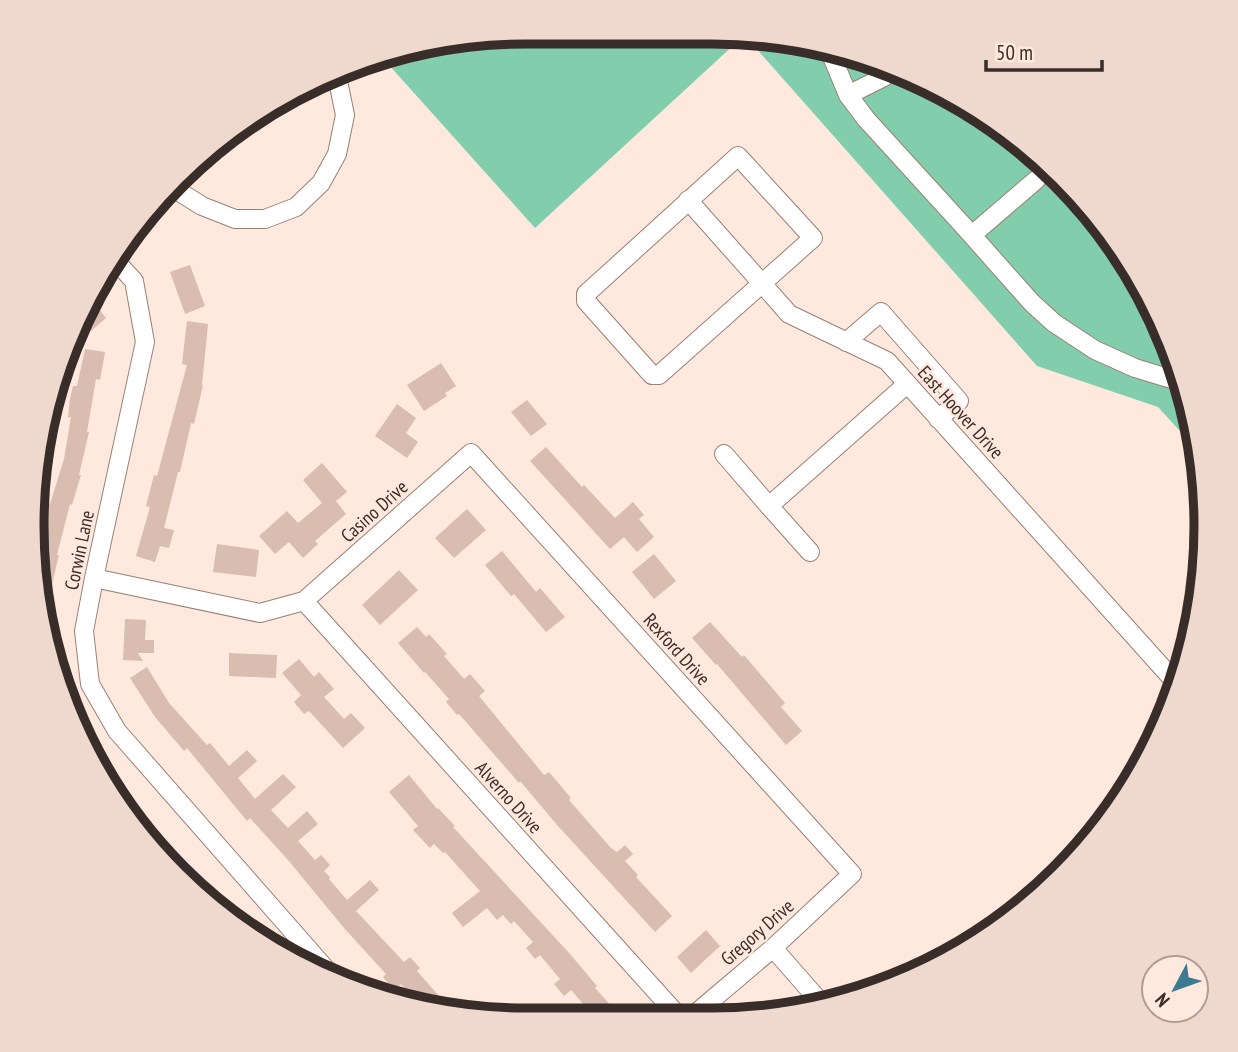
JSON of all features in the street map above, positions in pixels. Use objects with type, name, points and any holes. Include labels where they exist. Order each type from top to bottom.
[{"type":"street","points":[[833,59],[848,95],[866,119],[1032,303],[1054,323],[1095,350],[1135,368],[1171,379]]},
{"type":"street","points":[[848,95],[884,77]]},
{"type":"street","points":[[179,191],[202,206],[235,219],[265,219],[296,207],[321,183],[337,154],[345,115],[338,81]]},
{"type":"street","points":[[738,156],[813,238],[763,284],[659,374],[652,375],[586,301],[586,294],[738,156]]},
{"type":"street","points":[[972,235],[1035,180]]},
{"type":"street","name":"East Hoover Drive","points":[[688,200],[789,314],[887,361],[1170,677]]},
{"type":"street","name":"Corwin Lane","points":[[120,266],[134,281],[145,342],[84,631],[90,684],[117,731],[321,963]]},
{"type":"street","points":[[846,342],[881,312],[959,401],[938,419]]},
{"type":"street","points":[[769,506],[907,384]]},
{"type":"street","name":"Casino Drive","points":[[304,601],[471,453]]},
{"type":"street","name":"Rexford Drive","points":[[471,453],[852,874]]},
{"type":"street","points":[[724,454],[810,552]]},
{"type":"street","points":[[94,578],[260,613],[304,601]]},
{"type":"street","name":"Alverno Drive","points":[[304,601],[671,1008]]},
{"type":"street","name":"Gregory Drive","points":[[702,1008],[774,948],[852,874]]},
{"type":"street","points":[[774,948],[816,997]]},
{"type":"green space","points":[[494,45],[734,45],[535,228],[388,64],[432,53]]},
{"type":"green space","points":[[750,46],[837,60],[897,80],[953,108],[1006,143],[1030,163],[1095,232],[1130,285],[1158,341],[1169,371],[1186,438],[1158,407],[1037,366],[755,47]]},
{"type":"building","points":[[190,265],[205,306],[185,314],[170,272]]},
{"type":"building","points":[[97,306],[106,318],[91,331],[87,326]]},
{"type":"building","points":[[187,321],[208,324],[203,385],[164,528],[174,530],[169,548],[160,546],[155,562],[136,556],[150,507],[146,506],[154,475],[157,476],[187,365],[182,364]]},
{"type":"building","points":[[85,349],[105,352],[100,380],[96,379],[81,475],[72,505],[70,504],[48,591],[44,525],[64,459],[71,417],[68,417],[70,399],[73,386],[77,386]]},
{"type":"building","points":[[441,363],[456,386],[445,393],[447,396],[424,411],[407,385]]},
{"type":"building","points":[[527,400],[547,424],[531,436],[511,412]]},
{"type":"building","points":[[397,404],[416,418],[406,433],[418,442],[407,458],[375,436]]},
{"type":"building","points":[[546,447],[615,518],[633,502],[644,515],[639,519],[654,537],[637,552],[624,537],[610,549],[530,461]]},
{"type":"building","points":[[322,463],[347,492],[336,501],[346,514],[315,541],[318,544],[303,558],[289,542],[275,554],[259,536],[287,511],[298,523],[322,503],[303,480]]},
{"type":"building","points":[[467,509],[486,530],[454,558],[435,538]]},
{"type":"building","points":[[217,544],[259,550],[256,577],[213,572]]},
{"type":"building","points":[[502,551],[536,592],[540,588],[565,617],[546,632],[485,565]]},
{"type":"building","points":[[654,554],[676,581],[654,599],[632,572]]},
{"type":"building","points":[[399,570],[418,590],[380,625],[362,605]]},
{"type":"building","points":[[125,619],[146,620],[145,640],[154,640],[154,653],[138,653],[143,661],[123,660]]},
{"type":"building","points":[[710,622],[742,657],[744,655],[785,703],[781,707],[802,731],[786,745],[692,638]]},
{"type":"building","points":[[417,627],[426,637],[429,634],[464,679],[470,674],[485,691],[479,696],[544,775],[549,772],[571,798],[569,800],[611,848],[617,852],[625,845],[633,854],[625,861],[672,916],[655,932],[459,714],[457,715],[446,702],[449,699],[398,643]]},
{"type":"building","points":[[229,653],[277,655],[276,678],[229,676]]},
{"type":"building","points":[[299,659],[314,677],[319,672],[334,689],[324,697],[344,719],[351,713],[365,728],[343,748],[309,711],[304,714],[294,702],[301,695],[282,673]]},
{"type":"building","points":[[147,667],[169,703],[207,745],[210,743],[229,766],[247,750],[257,761],[238,778],[255,799],[283,774],[296,787],[271,810],[288,828],[307,811],[318,824],[298,841],[315,860],[321,855],[330,865],[324,871],[347,900],[370,880],[379,890],[356,911],[404,962],[410,957],[420,968],[417,971],[443,1001],[410,994],[401,984],[394,990],[383,977],[386,974],[288,860],[250,818],[247,821],[187,748],[184,751],[155,717],[130,678]]},
{"type":"building","points":[[409,775],[570,954],[613,1008],[587,1008],[571,990],[564,996],[554,984],[560,979],[540,955],[535,959],[526,948],[533,942],[514,921],[511,924],[503,915],[497,920],[487,908],[463,927],[452,913],[480,891],[445,852],[434,844],[430,848],[413,830],[418,826],[389,792]]},
{"type":"building","points":[[163,841],[214,894],[185,867]]},
{"type":"building","points":[[706,930],[720,946],[691,973],[677,957]]}]
